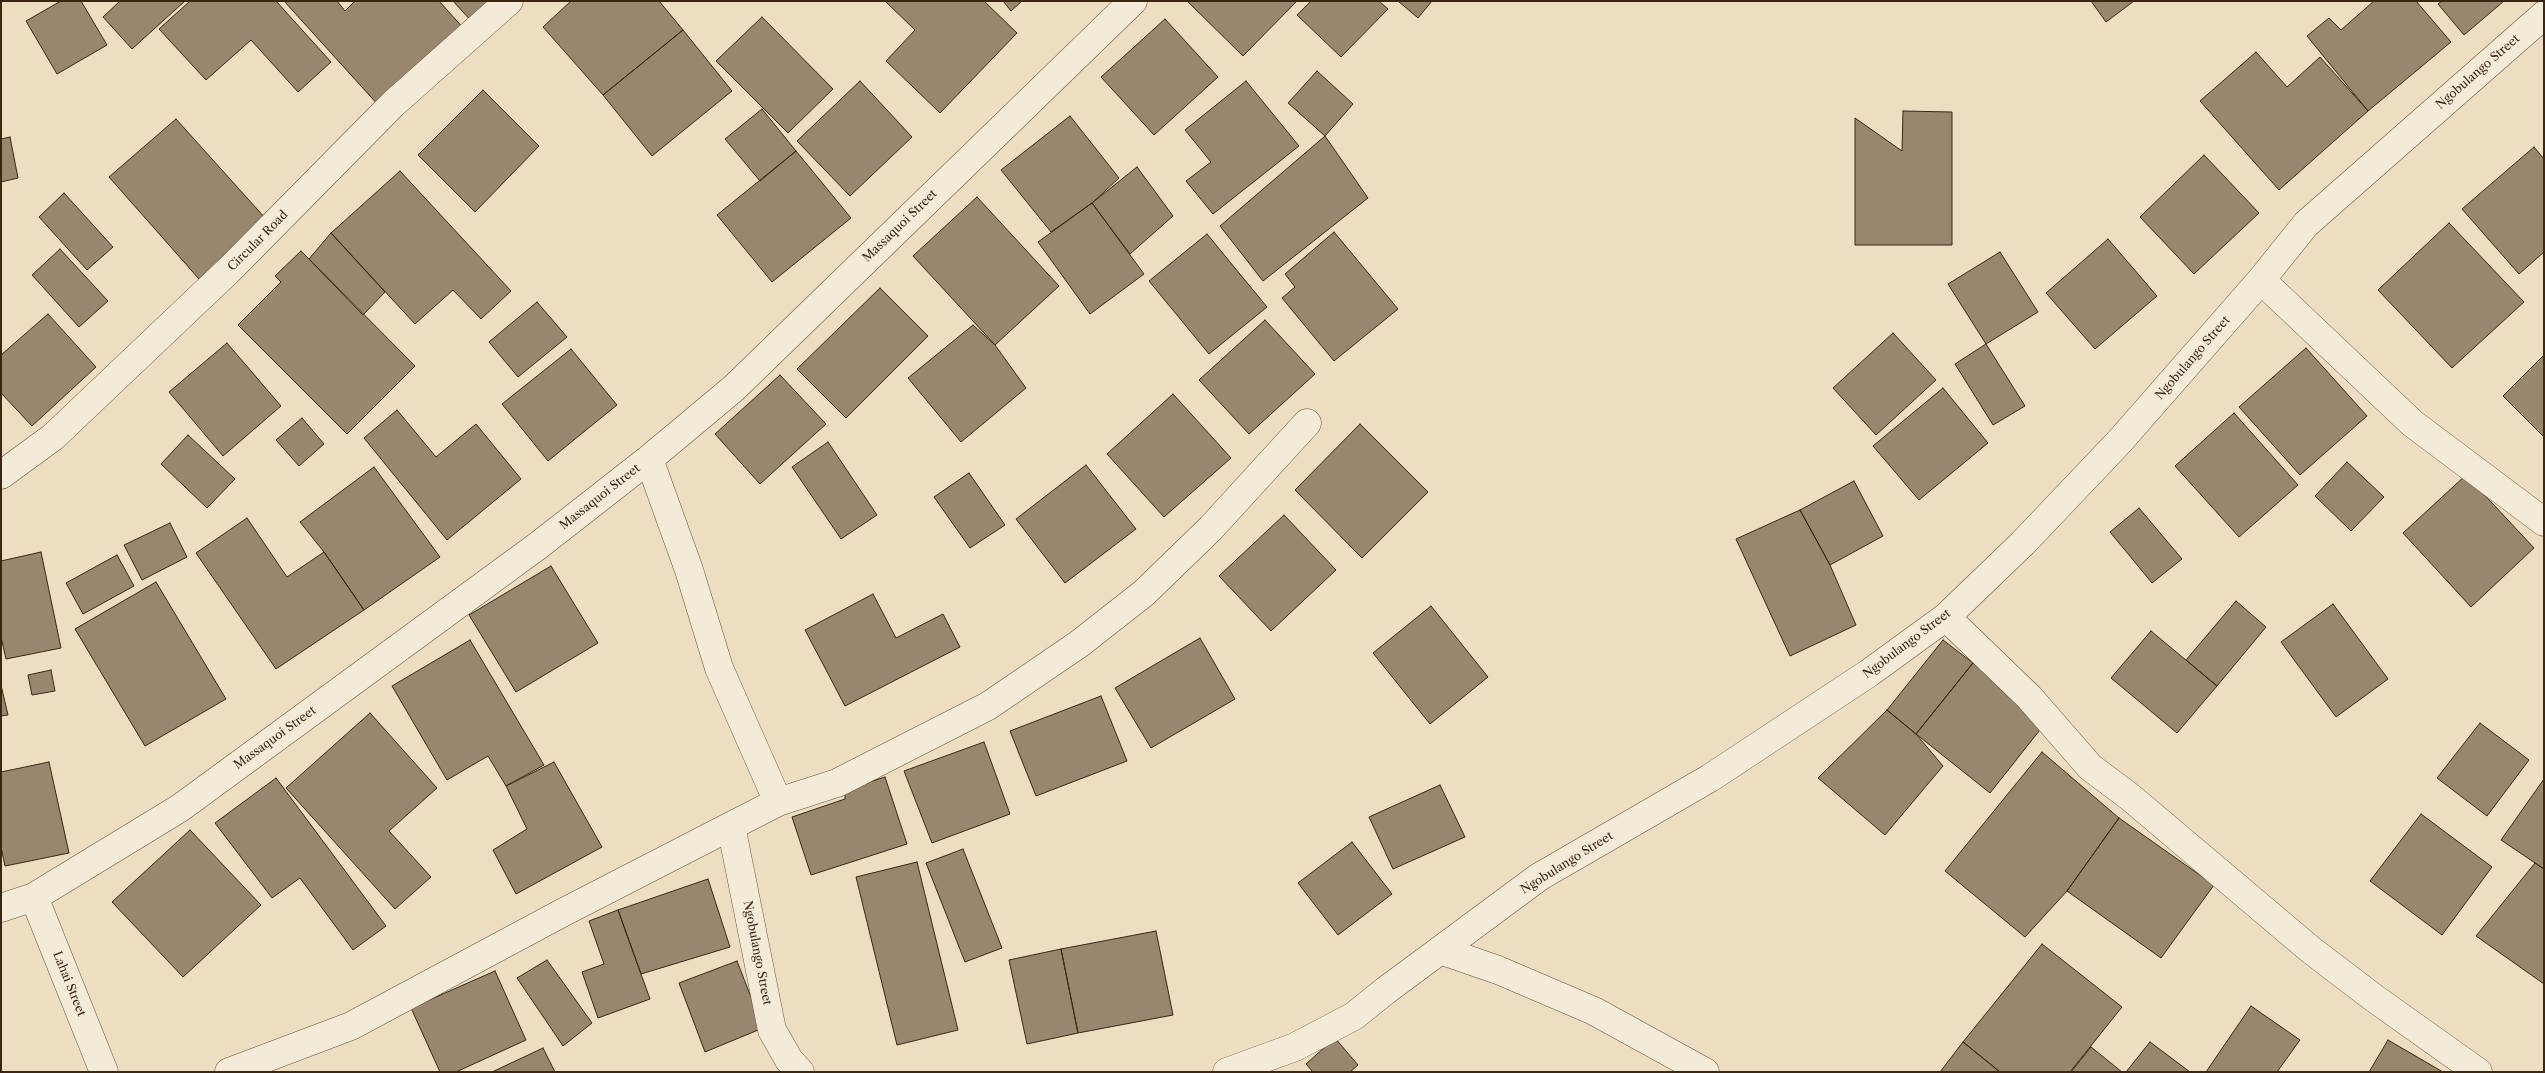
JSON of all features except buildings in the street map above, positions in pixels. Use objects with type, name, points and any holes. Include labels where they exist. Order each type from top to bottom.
[{"type":"street","name":"Circular Road","points":[[1,475],[53,437],[229,270],[393,104],[509,1]]},
{"type":"street","name":"Massaquoi Street","points":[[1,908],[34,897],[180,808],[539,545],[649,459],[734,388],[1133,1]]},
{"type":"street","name":"Ngobulango Street","points":[[1227,1072],[1295,1047],[1354,1016],[1540,877],[1710,778],[1869,672],[1946,617],[2023,543],[2119,442],[2313,218],[2544,15]]},
{"type":"street","points":[[2261,280],[2412,423],[2544,522]]},
{"type":"street","points":[[229,1072],[351,1026],[562,912],[778,802],[837,783],[988,706],[1079,644],[1144,593],[1210,528],[1307,423]]},
{"type":"street","points":[[649,459],[688,570],[719,668],[778,802]]},
{"type":"street","points":[[1946,617],[2030,698],[2090,767],[2130,797],[2311,950],[2374,998],[2478,1072]]},
{"type":"street","name":"Ngobulango Street","points":[[731,826],[772,1030],[789,1060],[800,1072]]},
{"type":"street","name":"Lahai Street","points":[[34,897],[104,1072]]},
{"type":"street","points":[[1440,950],[1498,970],[1594,1012],[1705,1072]]}]
